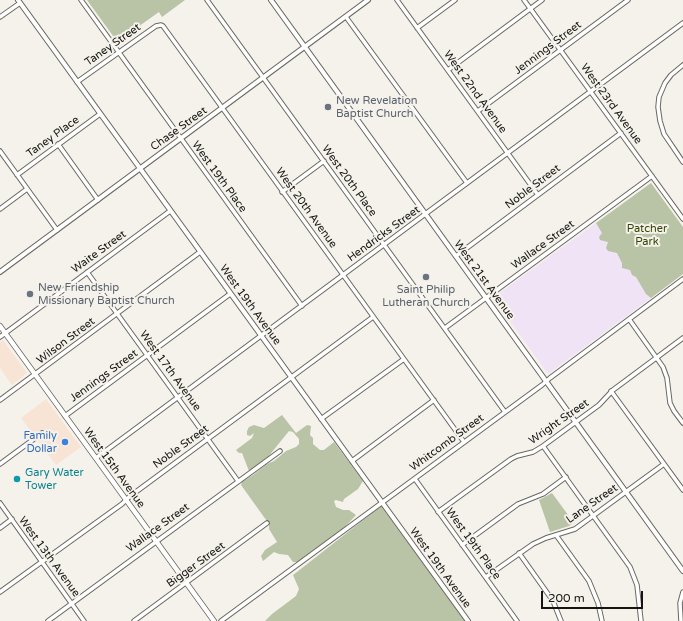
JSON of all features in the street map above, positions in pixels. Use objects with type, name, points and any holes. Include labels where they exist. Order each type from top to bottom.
[{"type":"main road","name":"West 15th Avenue","points":[[0,326],[214,621]]},
{"type":"street","name":"West 19th Place","points":[[81,0],[302,306]]},
{"type":"street","name":"West 20th Place","points":[[207,0],[505,412]]},
{"type":"street","name":"West 21st Avenue","points":[[271,0],[683,570]]},
{"type":"street","name":"Chase Street","points":[[0,272],[368,0]]},
{"type":"street","name":"West 22nd Avenue","points":[[397,0],[538,195]]},
{"type":"street","points":[[417,28],[455,0]]},
{"type":"street","name":"West 23rd Avenue","points":[[524,0],[683,219]]},
{"type":"street","points":[[448,70],[542,0]]},
{"type":"street","name":"Jennings Street","points":[[478,111],[628,0]]},
{"type":"street","points":[[0,17],[19,1]]},
{"type":"street","name":"West 19th Avenue","points":[[19,1],[468,621]]},
{"type":"street","points":[[346,17],[467,184]]},
{"type":"street","name":"Hendricks Street","points":[[96,458],[683,23]]},
{"type":"street","name":"Taney Street","points":[[77,82],[156,26],[161,25]]},
{"type":"street","name":"West 20th Avenue","points":[[161,25],[464,442]]},
{"type":"street","points":[[683,65],[670,76],[665,83],[659,97],[658,107],[664,134],[683,162]]},
{"type":"street","name":"Taney Place","points":[[17,175],[100,114]]},
{"type":"street","name":"Noble Street","points":[[456,256],[621,133]]},
{"type":"street","points":[[58,144],[98,200]]},
{"type":"street","points":[[0,151],[57,230]]},
{"type":"street","points":[[282,192],[324,161]]},
{"type":"street","name":"Wallace Street","points":[[445,328],[652,176]]},
{"type":"street","points":[[0,209],[27,189]]},
{"type":"street","name":"Waite Street","points":[[0,337],[170,211]]},
{"type":"street","name":"Wilson Street","points":[[0,400],[200,252]]},
{"type":"street","name":"West 17th Avenue","points":[[87,272],[238,481]]},
{"type":"street","name":"Whitcomb Street","points":[[222,621],[683,279]]},
{"type":"street","name":"Jennings Street","points":[[65,416],[230,294]]},
{"type":"street","name":"Noble Street","points":[[0,592],[373,317]]},
{"type":"street","points":[[629,319],[666,374],[670,403],[683,423]]},
{"type":"street","name":"Wright Street","points":[[438,512],[511,459],[533,452],[543,446],[600,404],[611,391],[683,338]]},
{"type":"street","points":[[321,420],[404,359]]},
{"type":"street","points":[[611,391],[683,490]]},
{"type":"street","points":[[352,461],[434,400]]},
{"type":"street","points":[[0,464],[42,433]]},
{"type":"street","points":[[543,446],[594,515],[632,571],[638,590],[641,621]]},
{"type":"street","name":"Wallace Street","points":[[48,621],[280,451]]},
{"type":"street","name":"Lane Street","points":[[486,577],[519,553],[539,541],[572,530],[664,464]]},
{"type":"street","points":[[462,544],[518,504],[543,494],[566,478]]},
{"type":"street","name":"West 19th Place","points":[[414,479],[517,621]]},
{"type":"street","name":"West 13th Avenue","points":[[0,503],[84,621]]},
{"type":"street","points":[[0,528],[12,519]]},
{"type":"street","name":"Bigger Street","points":[[134,621],[267,523]]},
{"type":"street","points":[[556,535],[588,581],[598,603],[602,621]]},
{"type":"street","points":[[519,553],[553,601],[561,621]]},
{"type":"street","points":[[682,621],[680,603],[683,592]]},
{"type":"shaded area","points":[[596,223],[651,298],[548,374],[494,297]]},
{"type":"shaded area","points":[[3,340],[27,373],[12,385],[0,368],[0,342]]},
{"type":"shaded area","points":[[46,399],[81,447],[56,465],[21,418]]},
{"type":"green space","points":[[87,0],[185,0],[162,17],[159,12],[118,41]]},
{"type":"green space","name":"Patcher Park","points":[[651,183],[683,227],[683,274],[651,298],[646,294],[630,270],[622,268],[622,263],[617,253],[608,251],[606,248],[608,242],[600,240],[599,237],[602,233],[596,223]]},
{"type":"green space","points":[[282,415],[296,433],[307,425],[311,426],[310,435],[313,438],[313,444],[320,450],[324,450],[334,442],[363,481],[358,489],[344,499],[343,502],[336,500],[334,501],[336,507],[343,510],[349,510],[356,515],[343,529],[298,562],[293,562],[288,555],[274,552],[263,561],[261,556],[265,550],[277,542],[269,529],[269,524],[241,485],[242,482],[267,464],[274,461],[286,451],[296,447],[299,444],[299,439],[293,432],[289,431],[268,457],[249,471],[242,453],[239,453],[236,450],[252,438],[254,433],[250,436],[247,435],[249,427],[254,425],[264,428]]},
{"type":"green space","points":[[552,493],[574,523],[550,532],[539,500]]},
{"type":"green space","points":[[381,506],[465,621],[265,621],[296,596],[299,589],[293,575]]},
{"type":"place","name":"New Revelation Baptist Church","points":[[328,107]]},
{"type":"place","name":"Saint Philip Lutheran Church","points":[[426,277]]},
{"type":"place","name":"New Friendship Missionary Baptist Church","points":[[30,294]]},
{"type":"place","name":"Family Dollar","points":[[65,442]]},
{"type":"place","name":"Gary Water Tower","points":[[17,479]]}]
